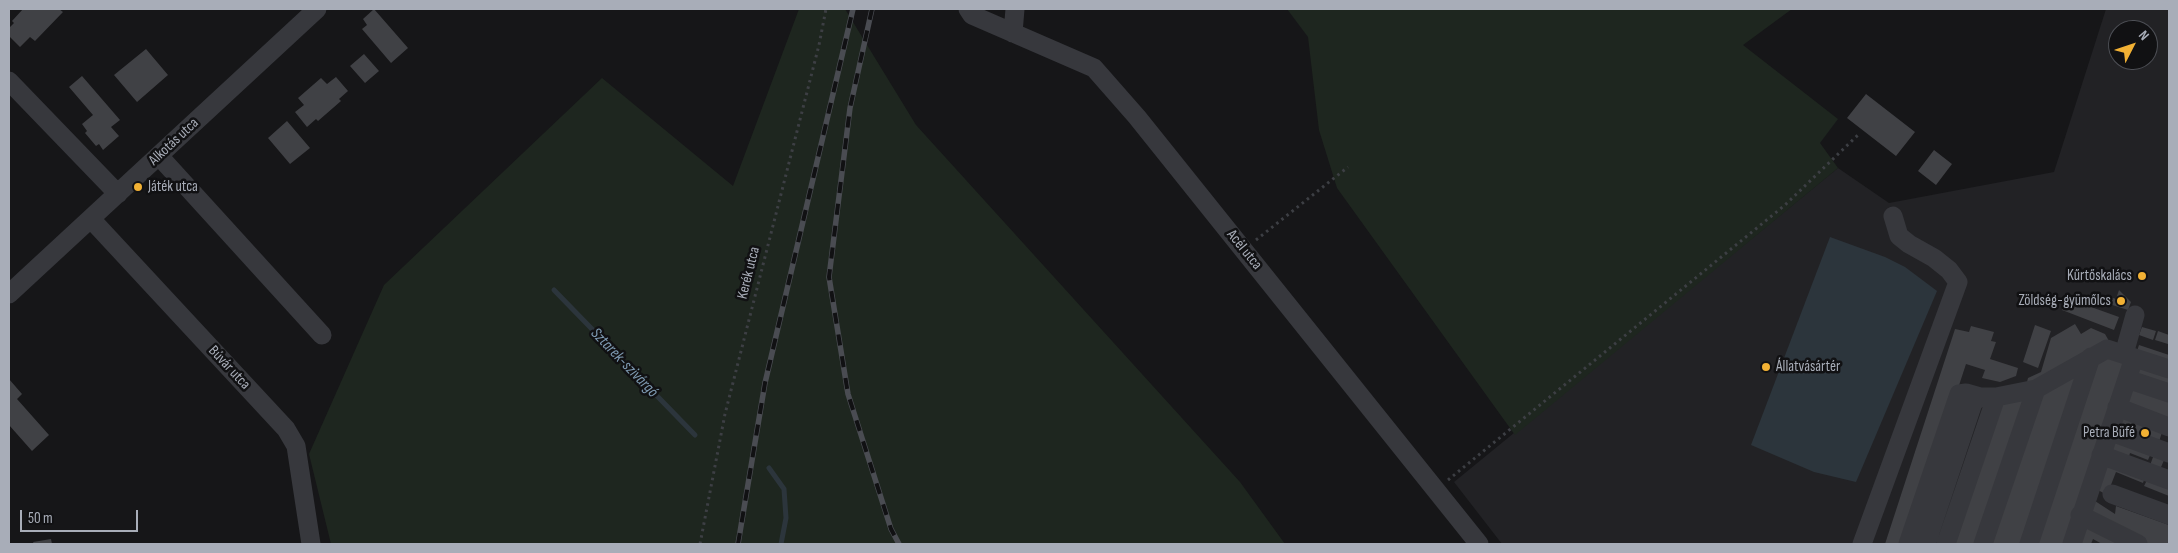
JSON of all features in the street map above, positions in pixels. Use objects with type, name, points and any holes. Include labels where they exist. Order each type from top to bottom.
[{"type":"street","name":"Alkotás utca","points":[[9,294],[317,9]]},
{"type":"street","name":"Acél utca","points":[[968,9],[972,14],[1094,68],[1137,116],[1479,544]]},
{"type":"street","points":[[1013,33],[1015,9]]},
{"type":"street","points":[[9,81],[118,194]]},
{"type":"street","points":[[159,156],[322,336]]},
{"type":"street","points":[[1862,544],[1958,282],[1949,270],[1934,258],[1899,236],[1893,216]]},
{"type":"street","name":"Búvár utca","points":[[91,219],[286,429],[296,446],[311,544]]},
{"type":"street","points":[[2072,544],[2080,515],[2127,378],[2135,315]]},
{"type":"street","points":[[1926,544],[1973,403],[1988,397],[2036,389],[2107,349],[2169,369]]},
{"type":"street","points":[[2029,544],[2091,357]]},
{"type":"street","points":[[2127,378],[2169,393]]},
{"type":"street","points":[[1983,544],[2036,389]]},
{"type":"street","points":[[1908,544],[1959,394],[1966,393],[1988,397]]},
{"type":"street","points":[[1946,544],[1988,397]]},
{"type":"street","points":[[2117,407],[2169,427]]},
{"type":"street","points":[[2109,431],[2169,453]]},
{"type":"street","points":[[2101,455],[2169,480]]},
{"type":"street","points":[[2112,494],[2169,515]]},
{"type":"street","points":[[2080,515],[2138,544]]},
{"type":"path","name":"Kerék utca","points":[[700,544],[725,414],[820,45],[826,9]]},
{"type":"path","points":[[1436,491],[1786,205],[1858,135]]},
{"type":"path","points":[[1243,249],[1348,167]]},
{"type":"shaded area","points":[[799,9],[845,9],[916,125],[1240,482],[1285,544],[331,544],[309,454],[384,285],[602,78],[733,186]]},
{"type":"shaded area","points":[[1287,9],[1792,9],[1743,45],[1838,119],[1820,143],[1838,168],[1515,435],[1337,188],[1319,130],[1308,37]]},
{"type":"shaded area","points":[[2106,9],[2169,9],[2169,544],[1502,544],[1454,482],[1838,168],[1889,203],[2054,172]]},
{"type":"shaded area","points":[[1830,237],[1885,257],[1905,267],[1937,291],[1856,482],[1814,472],[1751,445]]},
{"type":"building","points":[[23,9],[59,9],[63,12],[35,41],[30,37],[20,47],[9,36],[9,28],[14,23],[12,21]]},
{"type":"building","points":[[374,9],[408,48],[391,63],[362,29],[367,25],[363,19]]},
{"type":"building","points":[[146,49],[168,75],[137,102],[114,75]]},
{"type":"building","points":[[364,54],[379,71],[365,83],[350,66]]},
{"type":"building","points":[[82,76],[120,120],[111,127],[119,136],[103,150],[99,144],[96,146],[85,133],[87,131],[82,124],[93,115],[69,87]]},
{"type":"building","points":[[336,77],[348,91],[339,99],[341,101],[318,121],[316,119],[307,127],[295,112],[304,105],[298,98],[321,78],[327,84]]},
{"type":"building","points":[[1866,94],[1915,132],[1896,156],[1847,118]]},
{"type":"building","points":[[287,121],[310,148],[290,164],[268,138]]},
{"type":"building","points":[[1934,150],[1952,164],[1936,185],[1918,171]]},
{"type":"building","points":[[2119,290],[2131,302],[2128,310],[2106,303],[2108,296],[2116,299]]},
{"type":"building","points":[[2066,298],[2119,317],[2114,330],[2062,310]]},
{"type":"building","points":[[2075,324],[2081,334],[2091,328],[2105,334],[2109,341],[2025,390],[2028,378],[2041,372],[2051,338]]},
{"type":"building","points":[[2035,325],[2051,331],[2038,368],[2023,362]]},
{"type":"building","points":[[1971,326],[1994,332],[1991,341],[1996,342],[1990,359],[2018,368],[2016,376],[2000,382],[1982,378],[1985,370],[1966,364],[1907,544],[1885,544],[1955,329],[1969,332]]},
{"type":"building","points":[[2142,327],[2156,331],[2153,340],[2139,335]]},
{"type":"building","points":[[2158,331],[2169,335],[2168,344],[2155,340]]},
{"type":"building","points":[[2139,345],[2169,355],[2169,364],[2136,354]]},
{"type":"building","points":[[2108,354],[2126,362],[2066,544],[2032,544],[2094,361]]},
{"type":"building","points":[[2140,363],[2169,372],[2169,389],[2134,378]]},
{"type":"building","points":[[2083,372],[2025,544],[1988,544],[2039,392]]},
{"type":"building","points":[[9,379],[22,394],[17,399],[49,435],[32,451],[9,425]]},
{"type":"building","points":[[2132,384],[2169,396],[2169,423],[2125,405]]},
{"type":"building","points":[[2021,396],[2028,403],[1980,544],[1949,544],[1997,401]]},
{"type":"building","points":[[2119,414],[2163,429],[2158,445],[2113,430]]},
{"type":"building","points":[[2112,436],[2152,451],[2148,460],[2130,453],[2128,460],[2105,454]]},
{"type":"building","points":[[2156,449],[2167,453],[2159,472],[2149,468]]},
{"type":"building","points":[[2103,458],[2146,474],[2143,483],[2116,472],[2107,495],[2098,490],[2095,501],[2115,514],[2116,506],[2169,525],[2169,544],[2146,544],[2083,513]]},
{"type":"building","points":[[2147,480],[2169,489],[2169,496],[2144,486]]},
{"type":"building","points":[[2083,520],[2131,544],[2102,544],[2093,539],[2091,544],[2075,544]]},
{"type":"building","points":[[51,539],[52,544],[34,544],[33,542]]},
{"type":"waterway","name":"Sztarek-szivárgó","points":[[554,290],[695,435]]},
{"type":"waterway","name":"Sztarek-szivárgó","points":[[769,468],[784,489],[786,518],[781,544]]},
{"type":"railway","points":[[738,544],[765,383],[853,9]]},
{"type":"railway","points":[[872,9],[850,108],[829,277],[848,394],[891,529],[899,544]]},
{"type":"place","name":"Játék utca","points":[[138,187]]},
{"type":"place","name":"Kűrtőskalács","points":[[2142,276]]},
{"type":"place","name":"Zöldség-gyümőlcs","points":[[2121,301]]},
{"type":"place","name":"Állatvásártér","points":[[1766,367]]},
{"type":"place","name":"Petra Büfé","points":[[2145,433]]}]
